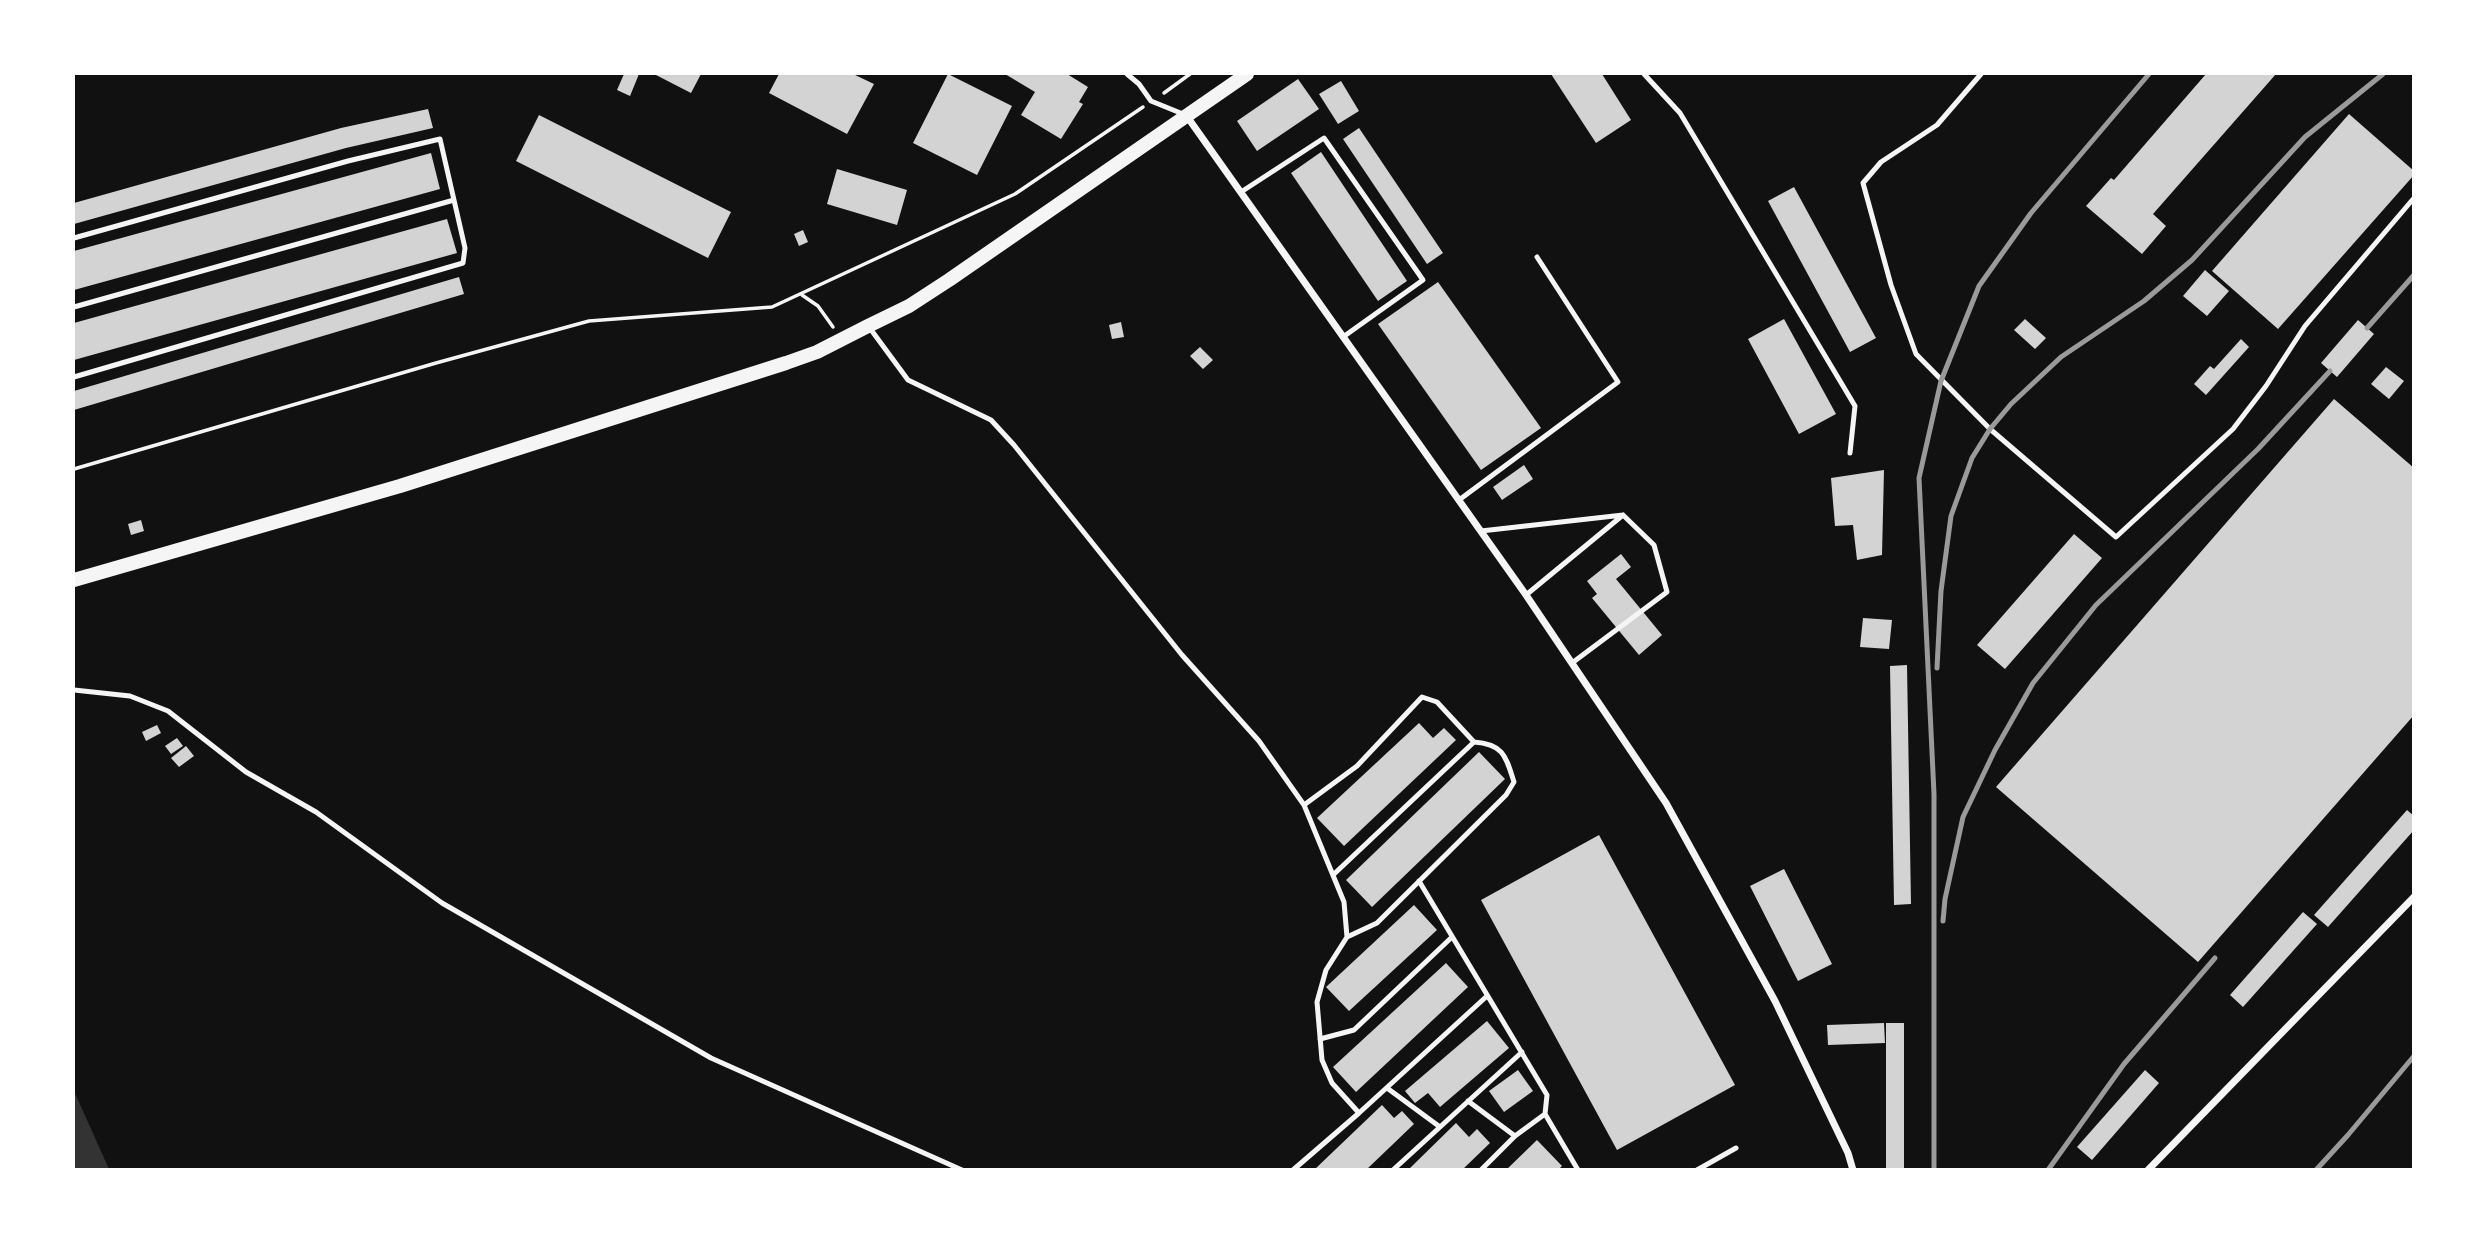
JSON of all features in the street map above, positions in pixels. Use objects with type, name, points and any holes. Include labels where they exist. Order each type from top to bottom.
[{"type":"main road","points":[[74,580],[400,486],[786,363],[842,340],[909,306],[949,280],[1247,74]]},
{"type":"street","points":[[1186,115],[1527,595],[1666,803],[1775,1001],[1848,1153],[1853,1170]]},
{"type":"street","points":[[2148,1170],[2413,897]]},
{"type":"lane","points":[[1127,74],[1151,102],[1186,115]]},
{"type":"lane","points":[[1644,74],[1680,113],[1855,406],[1850,453]]},
{"type":"lane","points":[[1981,74],[1937,125],[1881,162],[1863,183],[1891,285],[1916,354],[1990,429],[2116,537],[2233,429],[2266,386],[2305,326],[2413,198]]},
{"type":"lane","points":[[1241,192],[1324,138],[1423,280],[1343,337]]},
{"type":"lane","points":[[74,238],[348,161],[440,139],[465,248],[463,263],[74,377]]},
{"type":"lane","points":[[74,307],[454,201]]},
{"type":"lane","points":[[1459,500],[1618,382],[1536,257]]},
{"type":"lane","points":[[868,327],[908,380],[991,420],[1182,655],[1259,741],[1304,805],[1344,902],[1347,937]]},
{"type":"lane","points":[[1481,531],[1623,515]]},
{"type":"lane","points":[[1527,595],[1623,515]]},
{"type":"lane","points":[[1572,663],[1667,592],[1654,545],[1623,515]]},
{"type":"lane","points":[[74,691],[130,696],[168,711],[246,772],[316,813],[442,903],[711,1058],[962,1170]]},
{"type":"lane","points":[[1304,805],[1357,766],[1422,697],[1437,702],[1474,742],[1491,743],[1506,756],[1514,782],[1506,795],[1377,923],[1347,937],[1326,970],[1317,1002],[1322,1060],[1332,1083],[1359,1113]]},
{"type":"lane","points":[[1333,875],[1474,742]]},
{"type":"lane","points":[[1419,881],[1547,1095],[1545,1114],[1578,1170]]},
{"type":"lane","points":[[1320,1039],[1354,1030],[1452,937]]},
{"type":"lane","points":[[1293,1170],[1487,996]]},
{"type":"lane","points":[[1393,1170],[1522,1052]]},
{"type":"lane","points":[[1387,1088],[1440,1127]]},
{"type":"lane","points":[[1468,1101],[1515,1136]]},
{"type":"lane","points":[[1481,1170],[1515,1136],[1545,1114]]},
{"type":"lane","points":[[1697,1170],[1736,1148]]},
{"type":"path","points":[[74,469],[589,321],[772,307],[1015,194],[1190,74]]},
{"type":"path","points":[[802,295],[818,306],[842,340]]},
{"type":"shaded area","points":[[74,1091],[109,1169],[74,1169]]},
{"type":"building","points":[[624,74],[639,74],[630,96],[617,90]]},
{"type":"building","points":[[654,74],[701,74],[691,93]]},
{"type":"building","points":[[779,74],[853,74],[874,84],[847,134],[769,93]]},
{"type":"building","points":[[948,74],[1012,106],[977,175],[913,143]]},
{"type":"building","points":[[1005,74],[1067,74],[1088,87],[1079,102],[1083,104],[1061,139],[1021,115],[1035,92]]},
{"type":"building","points":[[1551,74],[1602,74],[1631,120],[1596,143]]},
{"type":"building","points":[[2206,74],[2276,74],[2153,214],[2166,226],[2142,254],[2086,206],[2111,178],[2114,180]]},
{"type":"building","points":[[1298,79],[1319,109],[1257,151],[1237,121]]},
{"type":"building","points":[[1341,81],[1359,111],[1338,124],[1319,94]]},
{"type":"building","points":[[428,109],[433,128],[346,148],[74,224],[74,203],[341,128]]},
{"type":"building","points":[[2349,114],[2414,171],[2414,175],[2278,329],[2212,271]]},
{"type":"building","points":[[539,115],[731,212],[708,258],[516,161]]},
{"type":"building","points":[[1359,128],[1443,253],[1427,264],[1343,139]]},
{"type":"building","points":[[1321,152],[1407,281],[1378,301],[1291,173]]},
{"type":"building","points":[[431,153],[440,189],[74,290],[74,251]]},
{"type":"building","points":[[837,169],[907,190],[897,225],[827,204]]},
{"type":"building","points":[[1794,187],[1876,338],[1850,352],[1768,201]]},
{"type":"building","points":[[447,219],[457,253],[74,360],[74,323]]},
{"type":"building","points":[[803,230],[808,242],[799,246],[794,234]]},
{"type":"building","points":[[2205,270],[2229,291],[2207,316],[2183,296]]},
{"type":"building","points":[[459,277],[464,294],[74,410],[74,391]]},
{"type":"building","points":[[1438,282],[1541,428],[1481,470],[1378,324]]},
{"type":"building","points":[[1784,319],[1836,414],[1799,434],[1748,339]]},
{"type":"building","points":[[2025,319],[2046,338],[2035,349],[2014,330]]},
{"type":"building","points":[[2358,320],[2374,334],[2337,377],[2321,363]]},
{"type":"building","points":[[1121,322],[1124,337],[1112,339],[1109,325]]},
{"type":"building","points":[[2241,339],[2249,347],[2206,395],[2194,384],[2210,366],[2214,369]]},
{"type":"building","points":[[1200,347],[1213,360],[1203,369],[1190,356]]},
{"type":"building","points":[[2386,367],[2404,381],[2389,399],[2371,384]]},
{"type":"building","points":[[2334,399],[2414,468],[2414,715],[2198,962],[1996,787]]},
{"type":"building","points":[[1524,465],[1533,479],[1502,500],[1493,487]]},
{"type":"building","points":[[1884,470],[1882,555],[1857,560],[1853,525],[1835,526],[1831,478]]},
{"type":"building","points":[[141,520],[144,531],[131,535],[128,524]]},
{"type":"building","points":[[2074,534],[2102,558],[2005,669],[1977,645]]},
{"type":"building","points":[[1621,554],[1631,567],[1616,579],[1662,635],[1639,655],[1592,598],[1597,594],[1587,581]]},
{"type":"building","points":[[1863,618],[1892,620],[1889,649],[1860,647]]},
{"type":"building","points":[[1907,665],[1911,904],[1894,905],[1890,666]]},
{"type":"building","points":[[1419,723],[1433,738],[1444,728],[1456,740],[1344,846],[1317,818]]},
{"type":"building","points":[[157,725],[161,733],[146,741],[142,732]]},
{"type":"building","points":[[177,738],[183,746],[171,754],[165,746]]},
{"type":"building","points":[[186,746],[194,756],[179,767],[171,758]]},
{"type":"building","points":[[1479,752],[1505,779],[1372,907],[1346,880]]},
{"type":"building","points":[[2407,810],[2414,816],[2414,830],[2328,927],[2314,915]]},
{"type":"building","points":[[1599,835],[1735,1085],[1617,1150],[1481,900]]},
{"type":"building","points":[[1784,869],[1832,964],[1798,981],[1750,886]]},
{"type":"building","points":[[1414,905],[1437,930],[1349,1011],[1326,987]]},
{"type":"building","points":[[2303,912],[2317,924],[2243,1007],[2230,995]]},
{"type":"building","points":[[1446,963],[1468,987],[1356,1092],[1333,1067]]},
{"type":"building","points":[[1487,1021],[1509,1048],[1440,1107],[1428,1093],[1415,1103],[1405,1091]]},
{"type":"building","points":[[1884,1023],[1885,1043],[1828,1045],[1827,1025]]},
{"type":"building","points":[[1886,1023],[1904,1023],[1904,1170],[1886,1170]]},
{"type":"building","points":[[1518,1070],[1533,1091],[1504,1112],[1489,1091]]},
{"type":"building","points":[[2145,1070],[2159,1083],[2092,1160],[2077,1147]]},
{"type":"building","points":[[1382,1105],[1394,1118],[1402,1111],[1414,1124],[1366,1170],[1314,1170]]},
{"type":"building","points":[[1456,1123],[1469,1137],[1477,1129],[1490,1143],[1462,1170],[1408,1170]]},
{"type":"building","points":[[1537,1140],[1562,1166],[1558,1170],[1506,1170]]},
{"type":"railway","points":[[1934,1170],[1934,794],[1919,478],[1941,381],[1979,286],[2031,213],[2149,74]]},
{"type":"railway","points":[[1937,668],[1941,591],[1951,516],[1972,458],[1990,429],[2011,404],[2061,357],[2144,301],[2192,260],[2305,137],[2383,74]]},
{"type":"railway","points":[[2367,328],[2414,275]]},
{"type":"railway","points":[[1943,921],[1945,899],[1963,817],[1995,750],[2033,683],[2096,605],[2258,449],[2330,371]]},
{"type":"railway","points":[[2048,1170],[2124,1064],[2215,958]]},
{"type":"railway","points":[[2316,1170],[2414,1056]]}]
